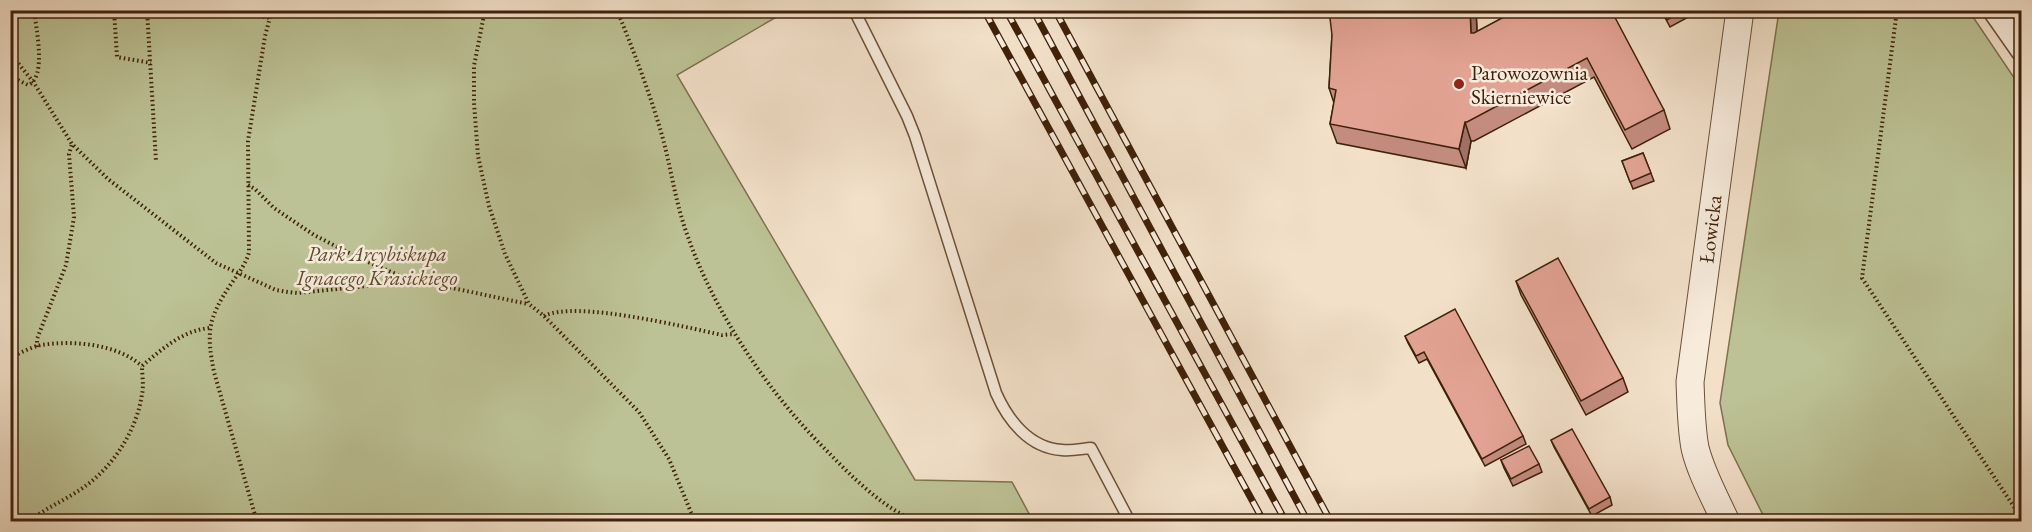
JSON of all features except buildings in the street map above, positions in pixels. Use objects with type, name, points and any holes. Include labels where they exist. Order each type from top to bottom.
[{"type":"street","name":"Łowicka","points":[[1726,522],[1695,449],[1690,382],[1740,10]]},
{"type":"street","points":[[1994,10],[2022,50]]},
{"type":"lane","points":[[854,10],[911,126],[996,393],[1005,413],[1020,431],[1041,445],[1061,450],[1091,448],[1130,522]]},
{"type":"path","points":[[10,76],[28,85],[38,76],[34,10]]},
{"type":"path","points":[[114,10],[117,57],[151,63]]},
{"type":"path","points":[[147,10],[156,161]]},
{"type":"path","points":[[223,10],[270,18]]},
{"type":"path","points":[[257,522],[214,372],[209,349],[209,328],[222,297],[246,262],[249,252],[248,141],[265,36],[272,10]]},
{"type":"path","points":[[486,10],[474,66],[478,156],[489,206],[505,254],[529,304],[544,316],[639,412],[669,459],[695,522]]},
{"type":"path","points":[[617,10],[662,138],[682,220],[704,277],[734,334],[815,440],[856,480],[899,512],[917,522]]},
{"type":"path","points":[[1897,10],[1862,278],[2022,519]]},
{"type":"path","points":[[10,53],[34,82],[72,144],[108,179],[216,263],[276,290],[298,293],[396,283],[405,278]]},
{"type":"path","points":[[37,347],[37,339],[66,265],[74,217],[69,154],[72,144]]},
{"type":"path","points":[[248,185],[274,208],[314,235],[358,258],[405,278],[529,304]]},
{"type":"path","points":[[544,316],[549,313],[579,311],[604,313],[722,335],[734,334]]},
{"type":"path","points":[[142,366],[165,346],[193,331],[209,328]]},
{"type":"path","points":[[10,358],[37,347],[67,344],[95,345],[115,351],[135,360],[142,366],[143,394],[132,430],[116,456],[83,488],[53,504],[27,522]]},
{"type":"green space","name":"Park Arcybiskupa Ignacego Krasickiego","points":[[10,11],[785,11],[677,75],[915,480],[1012,482],[1033,521],[11,521]]},
{"type":"green space","points":[[1779,11],[1969,11],[2021,88],[2021,521],[1766,521],[1728,445],[1720,403]]},
{"type":"railway","points":[[984,10],[1264,522]]},
{"type":"railway","points":[[1006,10],[1286,522]]},
{"type":"railway","points":[[1033,10],[1308,522]]},
{"type":"railway","points":[[1055,10],[1331,522]]},
{"type":"place","name":"Parowozownia Skierniewice","points":[[1459,84]]}]
